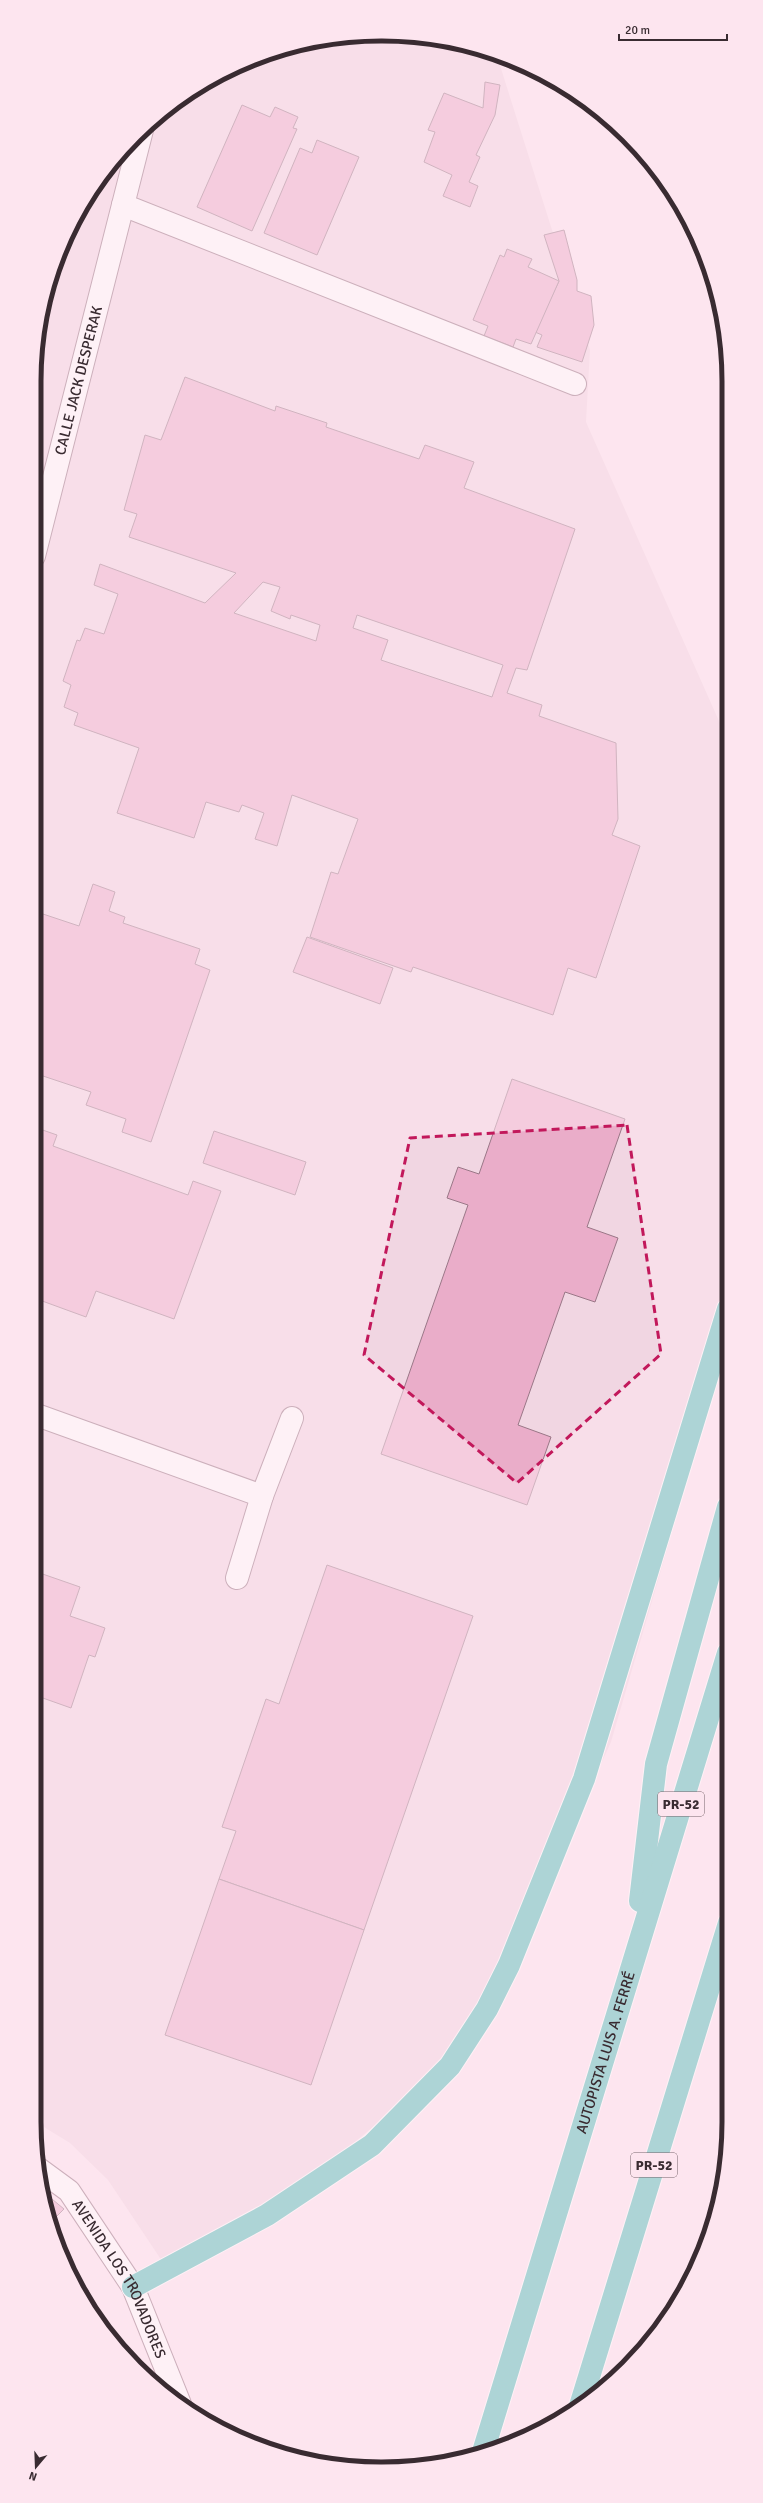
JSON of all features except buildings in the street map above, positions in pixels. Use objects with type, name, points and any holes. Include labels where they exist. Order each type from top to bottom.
[{"type":"highway","points":[[133,2287],[267,2215],[372,2145],[450,2066],[487,2009],[509,1965],[584,1779],[722,1328]]},
{"type":"highway","points":[[634,1956],[656,1764],[722,1528]]},
{"type":"highway","name":"AUTOPISTA LUIS A. FERRÉ","points":[[485,2446],[722,1672]]},
{"type":"highway","name":"PR-52","points":[[583,2396],[722,1946]]},
{"type":"street","name":"CALLE JACK DESPERAK","points":[[41,528],[139,143]]},
{"type":"street","points":[[123,205],[575,384]]},
{"type":"street","points":[[41,1417],[262,1496]]},
{"type":"street","points":[[237,1578],[262,1496],[292,1418]]},
{"type":"street","name":"AVENIDA LOS TROVADORES","points":[[45,2174],[69,2191],[133,2287],[176,2393]]},
{"type":"highlighted area","points":[[627,1125],[661,1354],[517,1483],[364,1355],[410,1138]]},
{"type":"shaded area","points":[[382,41],[426,44],[470,53],[499,62],[590,350],[586,422],[722,728],[722,1361],[611,1742],[475,2042],[296,2191],[164,2264],[108,2180],[70,2143],[41,2125],[41,2122],[41,382],[44,337],[59,272],[76,231],[87,211],[98,192],[125,157],[157,125],[174,111],[192,98],[231,76],[272,59],[293,53],[337,44],[359,42]]}]
